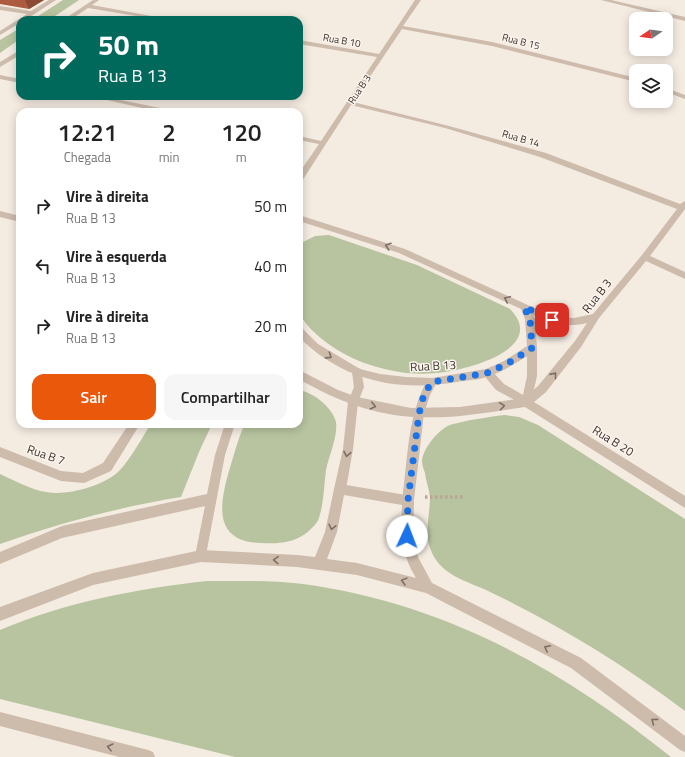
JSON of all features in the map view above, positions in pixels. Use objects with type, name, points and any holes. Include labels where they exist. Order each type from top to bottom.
[{"type":"street","points":[[27,16],[53,0]]},
{"type":"street","points":[[72,16],[96,0]]},
{"type":"street","name":"Rua B 3","points":[[303,173],[418,0]]},
{"type":"street","points":[[604,0],[685,19]]},
{"type":"street","points":[[87,6],[146,16]]},
{"type":"street","points":[[0,8],[32,13]]},
{"type":"street","points":[[0,33],[16,23]]},
{"type":"street","name":"Rua B 15","points":[[400,27],[492,44],[629,78]]},
{"type":"street","name":"Rua B 10","points":[[303,43],[381,56]]},
{"type":"street","points":[[0,65],[16,55]]},
{"type":"street","points":[[0,77],[16,80]]},
{"type":"street","points":[[673,93],[685,97]]},
{"type":"street","points":[[112,100],[150,108]]},
{"type":"street","name":"Rua B 14","points":[[349,103],[447,127],[543,155],[683,205]]},
{"type":"street","points":[[303,139],[323,143]]},
{"type":"street","name":"Rua B 3","points":[[526,402],[547,383],[578,344],[596,316],[645,257],[683,205]]},
{"type":"street","points":[[0,214],[16,218]]},
{"type":"street","points":[[303,219],[402,251],[547,318],[563,322],[581,322],[596,316]]},
{"type":"street","points":[[645,257],[685,276]]},
{"type":"street","points":[[303,376],[325,390],[353,402],[419,414],[476,409],[526,402],[531,389],[533,376],[530,319],[524,307]]},
{"type":"street","name":"Rua B 13","points":[[303,336],[315,347],[357,372],[380,378],[406,381],[432,382],[487,373],[507,364],[532,348]]},
{"type":"street","points":[[319,564],[332,532],[348,449],[353,402],[359,387],[357,372]]},
{"type":"street","name":"Rua B 20","points":[[487,373],[500,387],[685,502]]},
{"type":"street","points":[[428,587],[412,559],[407,536],[408,500],[419,414],[424,394],[432,382]]},
{"type":"street","name":"Rua B 7","points":[[0,452],[61,476],[84,478],[107,467],[132,428]]},
{"type":"street","points":[[201,556],[220,455],[229,428]]},
{"type":"street","points":[[340,489],[408,500]]},
{"type":"street","points":[[0,558],[62,532],[211,498]]},
{"type":"street","points":[[0,614],[93,579],[201,556],[297,561],[357,569],[428,587],[576,663],[685,745]]},
{"type":"street","points":[[0,719],[148,757]]},
{"type":"path","points":[[408,500],[430,496],[463,497]]},
{"type":"green space","points":[[63,0],[79,0],[55,16],[38,16]]},
{"type":"green space","points":[[16,30],[16,42],[0,53],[0,40]]},
{"type":"green space","points":[[329,235],[417,265],[510,309],[519,322],[519,334],[513,345],[502,353],[488,360],[472,366],[440,373],[406,373],[374,366],[354,359],[327,343],[312,330],[303,319],[303,242],[315,236]]},
{"type":"green space","points":[[303,391],[316,397],[331,411],[336,422],[336,434],[326,470],[321,512],[315,525],[305,534],[290,541],[279,543],[262,543],[245,541],[233,535],[226,526],[222,503],[224,489],[243,428],[303,428]]},
{"type":"green space","points":[[505,415],[519,417],[538,425],[685,519],[685,711],[638,677],[588,645],[538,616],[455,576],[436,561],[429,546],[427,532],[430,497],[422,463],[425,451],[438,433],[450,425]]},
{"type":"green space","points":[[148,428],[210,428],[181,497],[90,516],[0,544],[0,474],[41,491],[55,493],[75,491],[96,485],[113,476],[124,466]]},
{"type":"green space","points":[[207,581],[267,581],[303,584],[355,593],[405,607],[453,624],[499,645],[544,669],[630,725],[671,757],[235,757],[0,699],[0,630],[25,620],[76,604],[154,588]]},
{"type":"route","points":[[407,536],[408,500],[419,414],[424,394],[432,382],[487,373],[507,364],[532,348],[530,319],[524,307],[552,320]]}]
